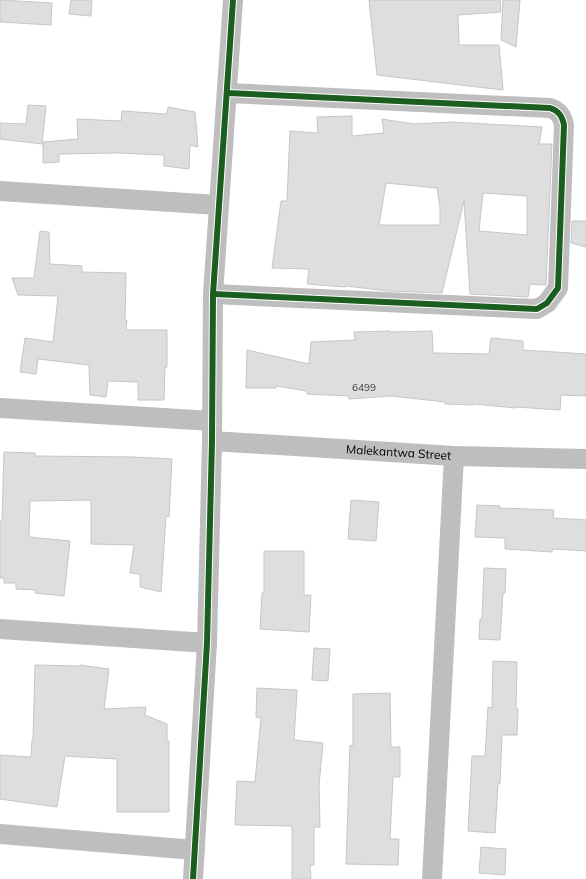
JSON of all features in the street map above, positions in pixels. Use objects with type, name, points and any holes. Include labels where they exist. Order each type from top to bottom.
[{"type":"street","points":[[193,879],[207,643],[212,441],[213,294],[218,205],[228,93],[233,0]]},
{"type":"street","points":[[213,294],[537,309],[547,303],[558,288],[564,125],[563,118],[555,110],[550,108],[228,93]]},
{"type":"street","points":[[0,191],[218,205]]},
{"type":"street","points":[[0,408],[212,421]]},
{"type":"street","name":"Malekantwa Street","points":[[212,441],[454,456],[586,459]]},
{"type":"street","points":[[432,879],[454,456]]},
{"type":"street","points":[[0,629],[207,643]]},
{"type":"street","points":[[0,834],[195,850]]},
{"type":"building","points":[[0,0],[52,3],[51,25],[0,22]]},
{"type":"building","points":[[71,0],[92,0],[91,16],[69,14]]},
{"type":"building","points":[[369,0],[500,0],[501,12],[458,15],[459,45],[499,45],[503,90],[377,75]]},
{"type":"building","points":[[503,0],[520,0],[516,47],[501,40]]},
{"type":"building","points":[[28,105],[46,106],[42,144],[0,139],[0,123],[26,124]]},
{"type":"building","points":[[168,107],[195,112],[198,147],[190,145],[189,169],[164,166],[164,155],[117,153],[59,154],[59,162],[43,163],[43,142],[78,139],[77,119],[121,121],[122,111],[167,114]]},
{"type":"building","points":[[352,116],[352,136],[384,133],[382,119],[414,124],[451,122],[542,127],[539,144],[552,144],[546,285],[530,284],[528,297],[470,294],[464,201],[442,293],[388,291],[346,286],[307,284],[309,269],[272,268],[281,201],[287,201],[290,131],[318,133],[317,117]],"holes":[[[386,183],[437,188],[440,207],[440,225],[379,225]],[[483,193],[527,196],[527,235],[479,231]]]},
{"type":"building","points":[[572,221],[586,221],[586,247],[571,243]]},
{"type":"building","points":[[40,231],[49,232],[50,264],[82,266],[82,272],[126,273],[126,330],[167,330],[167,367],[165,367],[164,400],[138,400],[138,382],[108,381],[106,397],[90,395],[89,365],[38,359],[36,374],[20,372],[25,338],[53,342],[58,296],[18,295],[12,278],[34,278]]},
{"type":"building","points":[[432,331],[433,353],[489,354],[491,338],[523,341],[523,350],[586,354],[586,396],[561,395],[560,410],[473,404],[445,404],[445,402],[391,396],[349,399],[349,396],[307,394],[307,391],[276,386],[276,388],[246,388],[247,350],[309,364],[311,342],[355,340],[354,332]]},
{"type":"building","points":[[4,452],[35,453],[35,456],[172,459],[169,517],[166,516],[161,592],[140,587],[140,574],[130,573],[134,545],[91,544],[91,500],[30,501],[29,537],[70,541],[64,596],[35,593],[35,590],[16,589],[16,583],[4,583],[4,578],[0,578],[0,521],[2,521]]},
{"type":"building","points":[[351,500],[379,502],[376,541],[348,539]]},
{"type":"building","points":[[477,505],[500,506],[499,508],[554,510],[553,518],[586,520],[586,551],[552,549],[552,552],[505,549],[505,538],[475,537]]},
{"type":"building","points":[[264,551],[304,551],[304,595],[311,595],[309,632],[260,629],[262,593],[264,593]]},
{"type":"building","points":[[484,568],[506,569],[500,640],[479,639],[480,619],[482,619]]},
{"type":"building","points":[[314,648],[330,649],[328,681],[312,680]]},
{"type":"building","points":[[493,661],[517,662],[516,709],[518,709],[517,735],[502,735],[500,784],[498,783],[495,833],[468,831],[472,756],[485,756],[488,707],[492,708]]},
{"type":"building","points":[[35,665],[80,665],[109,669],[104,709],[146,707],[145,715],[167,724],[167,741],[169,741],[169,812],[117,812],[117,759],[65,756],[57,807],[0,799],[0,755],[31,757],[33,740]]},
{"type":"building","points":[[257,688],[297,690],[294,740],[323,743],[319,785],[320,827],[314,827],[314,865],[310,865],[311,879],[292,879],[292,826],[235,825],[237,781],[255,782],[261,718],[256,717]]},
{"type":"building","points":[[390,693],[391,747],[400,747],[400,777],[393,777],[390,839],[399,839],[398,865],[346,864],[350,745],[353,746],[353,694]]},
{"type":"building","points":[[481,847],[506,849],[505,875],[479,873]]},
{"type":"cycle path","points":[[193,879],[207,643],[212,441],[213,294],[233,0]]},
{"type":"cycle path","points":[[213,294],[537,309],[547,303],[558,288],[564,125],[558,112],[550,108],[227,93]]}]
